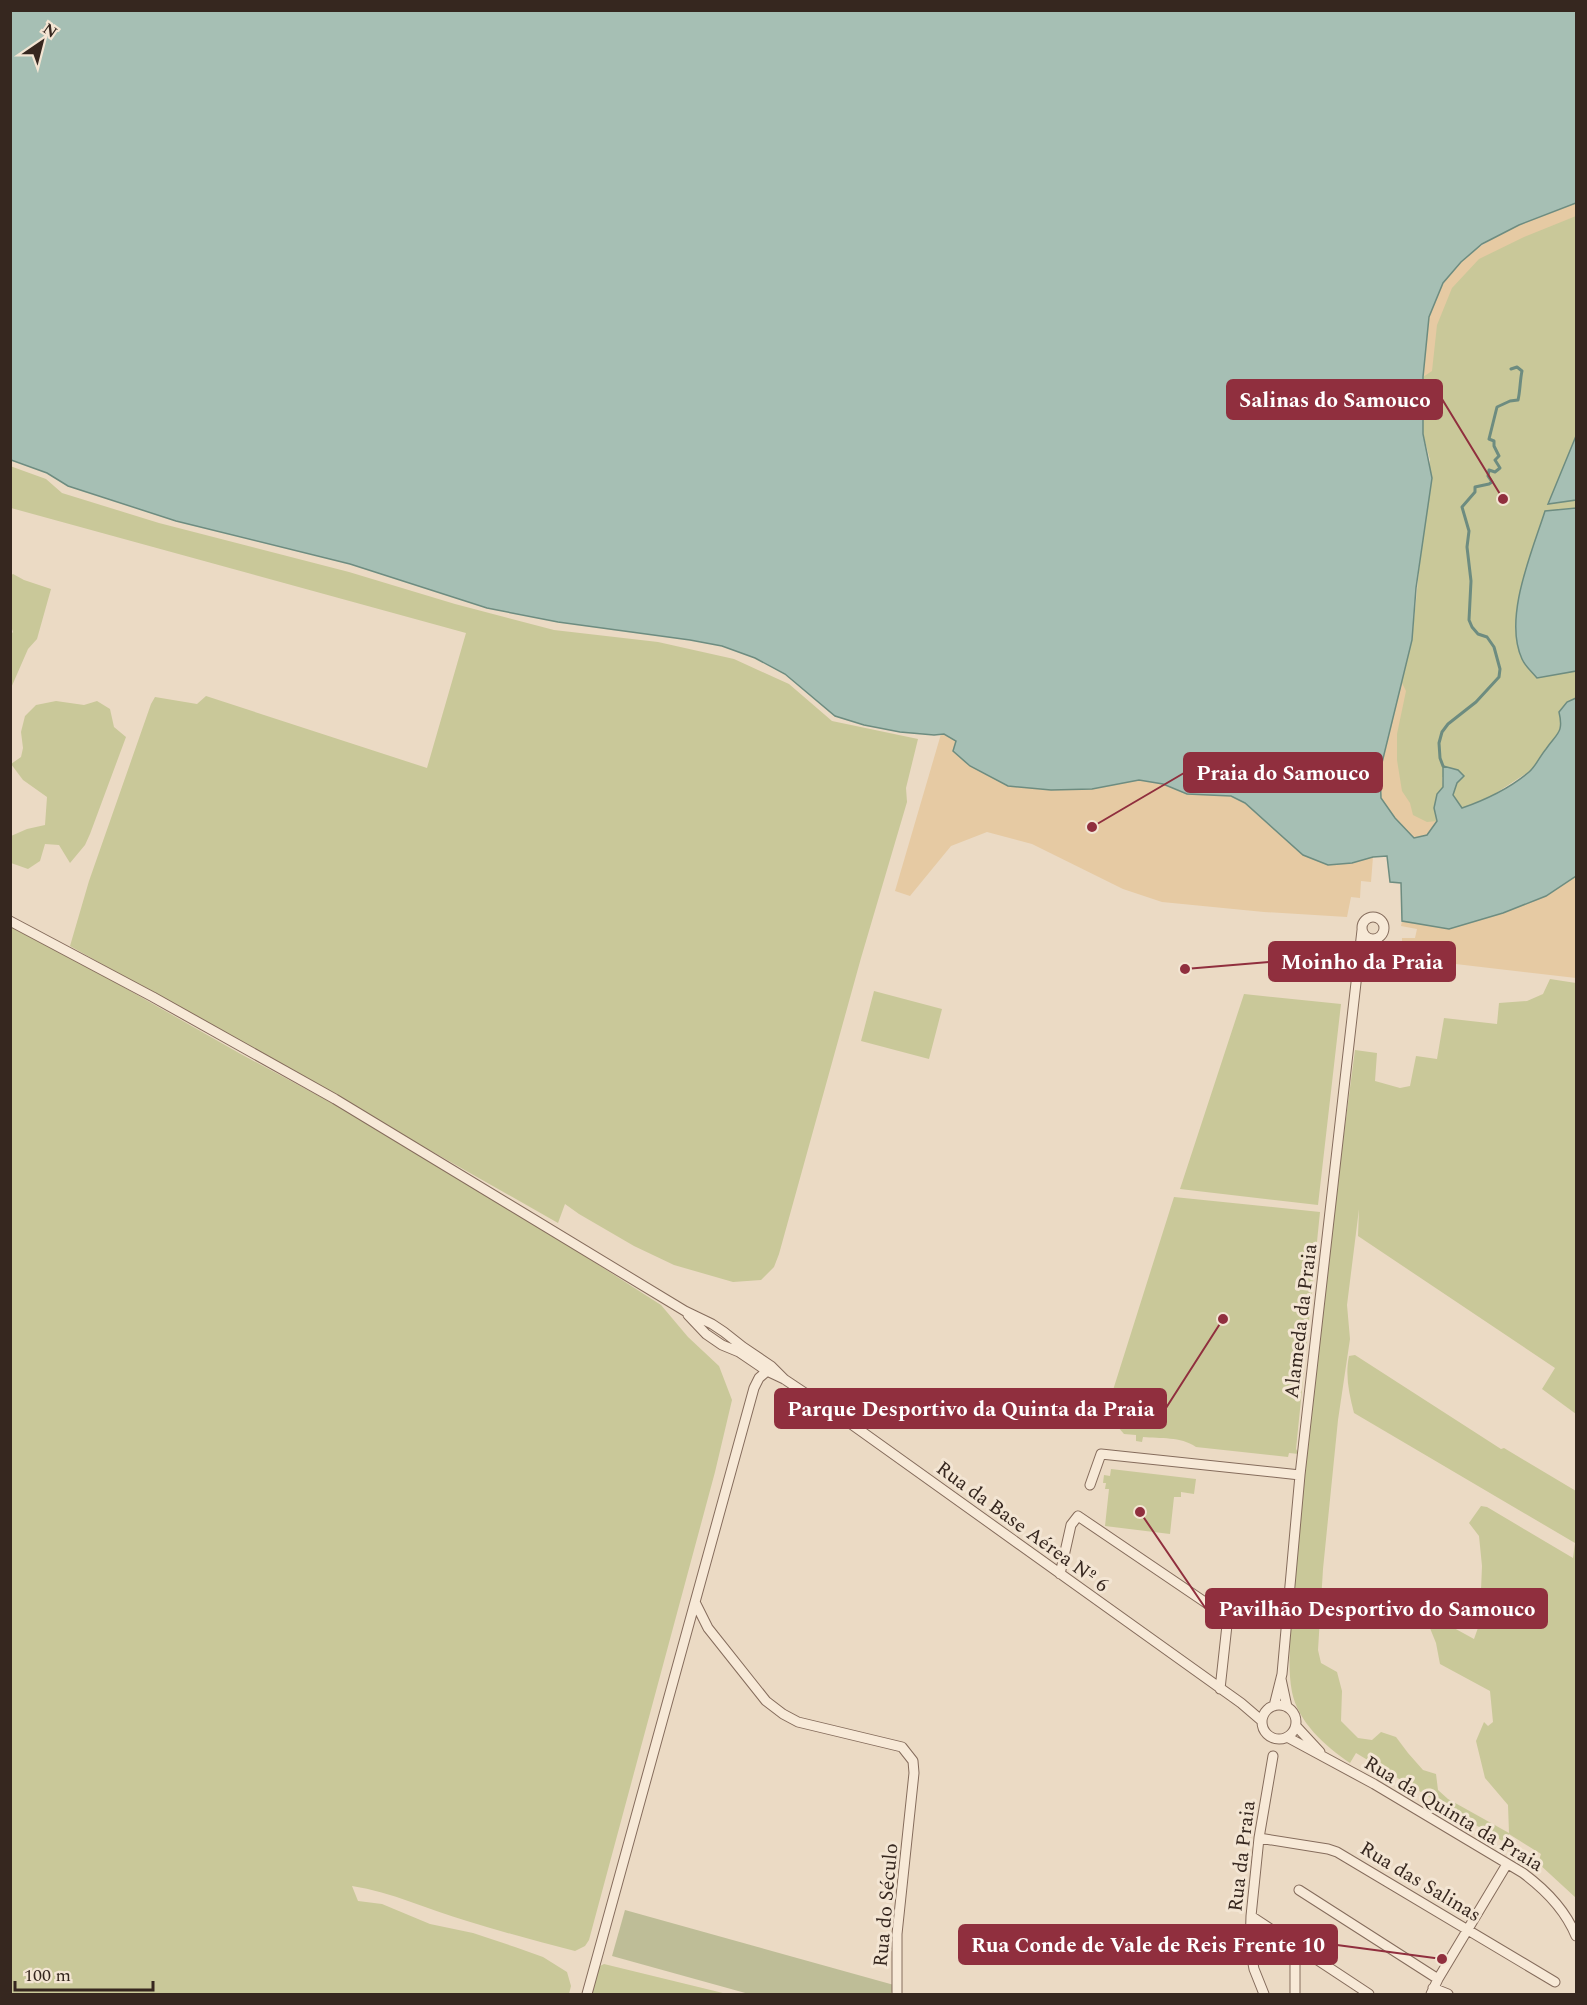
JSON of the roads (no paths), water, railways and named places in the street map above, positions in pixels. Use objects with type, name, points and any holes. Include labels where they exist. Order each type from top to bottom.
[{"type":"street","points":[[1369,917],[1381,920],[1384,928],[1380,936],[1376,938],[1368,938],[1362,930],[1365,920],[1369,917]]},
{"type":"street","points":[[10,921],[153,997],[335,1099],[685,1311],[712,1324],[771,1366],[784,1378]]},
{"type":"street","name":"Alameda da Praia","points":[[1281,1679],[1300,1475],[1362,930]]},
{"type":"street","name":"Alameda da Praia","points":[[1358,968],[1363,949],[1376,938]]},
{"type":"street","points":[[685,1311],[706,1334],[722,1345],[740,1352],[767,1371],[784,1378]]},
{"type":"street","points":[[587,1995],[754,1388],[759,1378],[767,1371]]},
{"type":"street","name":"Rua da Base Aérea Nº 6","points":[[784,1378],[1241,1703]]},
{"type":"street","points":[[1090,1485],[1101,1454],[1300,1475]]},
{"type":"street","points":[[1060,1574],[1071,1525],[1078,1516],[1221,1613],[1226,1617],[1227,1625],[1220,1689]]},
{"type":"street","name":"Rua do Século","points":[[695,1602],[708,1628],[766,1701],[783,1714],[798,1722],[887,1742],[907,1751],[914,1766],[897,1934],[897,1995]]},
{"type":"street","points":[[686,1634],[698,1627],[708,1628]]},
{"type":"street","points":[[1241,1703],[1262,1721],[1268,1735],[1276,1739],[1287,1737],[1293,1733],[1296,1726],[1295,1716],[1287,1707],[1281,1679]]},
{"type":"street","points":[[1262,1721],[1270,1708],[1281,1679]]},
{"type":"street","points":[[1241,1703],[1270,1708],[1287,1707]]},
{"type":"street","points":[[1296,1726],[1326,1758]]},
{"type":"street","points":[[1287,1737],[1326,1758]]},
{"type":"street","name":"Rua da Praia","points":[[1264,1995],[1254,1969],[1250,1948],[1251,1916],[1259,1838],[1273,1756]]},
{"type":"street","name":"Rua da Quinta da Praia","points":[[1326,1758],[1523,1873],[1547,1893],[1568,1919],[1576,1936]]},
{"type":"street","name":"Rua das Salinas","points":[[1259,1838],[1337,1852],[1555,1982]]},
{"type":"street","points":[[1448,1995],[1432,1991],[1507,1864]]},
{"type":"street","points":[[1299,1890],[1438,1979]]},
{"type":"street","points":[[1251,1916],[1369,1995]]},
{"type":"street","points":[[1295,1946],[1295,1995]]},
{"type":"waterway","points":[[1443,766],[1439,743],[1442,732],[1448,724],[1476,702],[1499,677],[1500,669],[1494,647],[1487,637],[1478,634],[1469,620],[1471,581],[1467,547],[1469,531],[1462,507],[1475,492],[1475,487],[1492,482],[1488,476],[1489,470],[1495,472],[1500,468],[1495,460],[1499,456],[1494,441],[1489,439],[1497,407],[1518,400],[1522,371],[1517,367],[1511,369]]},
{"type":"place","name":"Salinas do Samouco","points":[[1503,499]]},
{"type":"place","name":"Praia do Samouco","points":[[1092,827]]},
{"type":"place","name":"Moinho da Praia","points":[[1185,969]]},
{"type":"place","name":"Parque Desportivo da Quinta da Praia","points":[[1223,1319]]},
{"type":"place","name":"Pavilhão Desportivo do Samouco","points":[[1140,1512]]},
{"type":"place","name":"Rua Conde de Vale de Reis Frente 10","points":[[1442,1959]]}]
